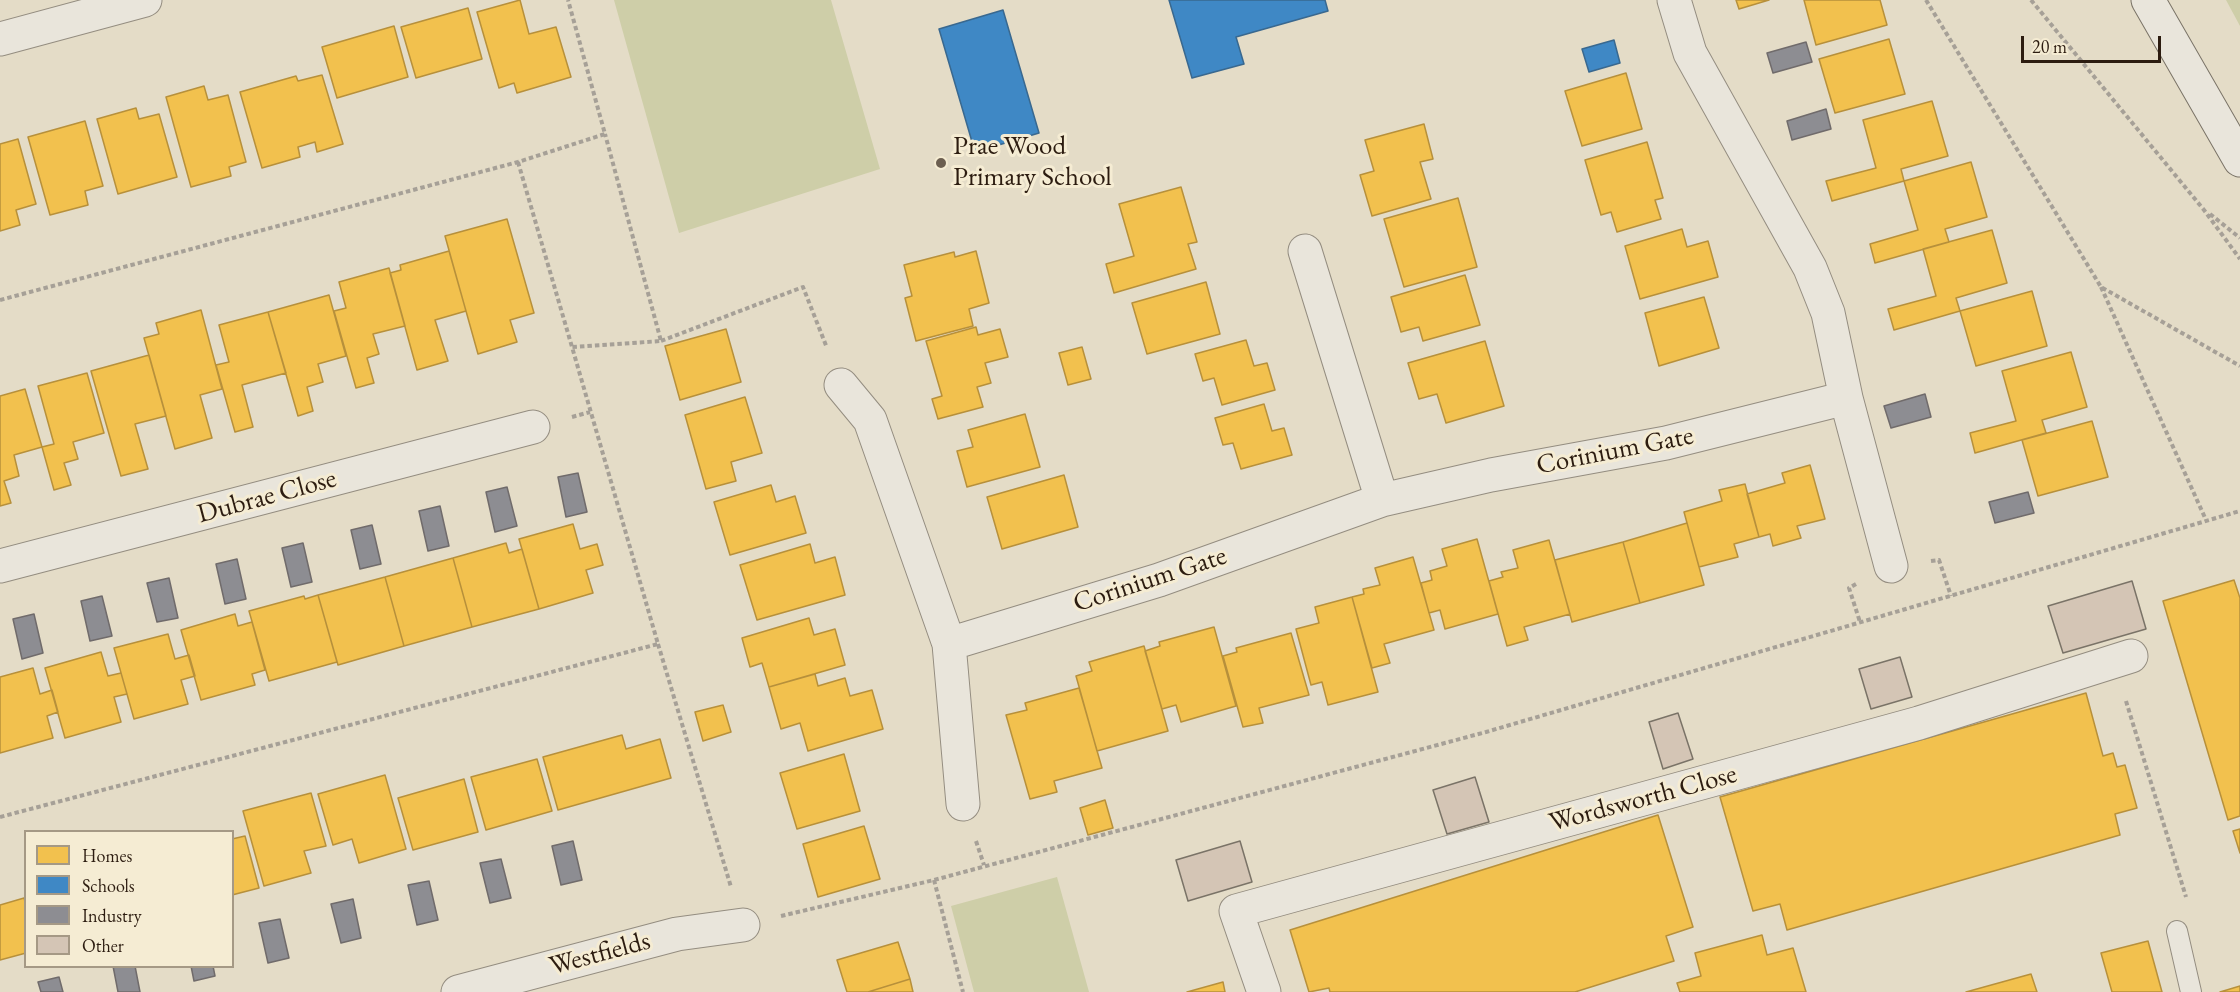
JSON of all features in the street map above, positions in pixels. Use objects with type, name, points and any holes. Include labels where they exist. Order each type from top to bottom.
[{"type":"street","points":[[0,39],[145,0]]},
{"type":"street","points":[[1674,0],[1690,53],[1810,268],[1828,313],[1846,398],[1891,566]]},
{"type":"street","points":[[2148,0],[2240,160]]},
{"type":"street","points":[[1305,251],[1382,500]]},
{"type":"street","points":[[842,385],[870,420],[949,644],[963,804]]},
{"type":"street","name":"Corinium Gate","points":[[949,644],[1159,580],[1382,500],[1491,475],[1666,443],[1846,398]]},
{"type":"street","name":"Dubrae Close","points":[[0,566],[533,427]]},
{"type":"street","name":"Wordsworth Close","points":[[1264,992],[1236,911],[1919,723],[2123,658]]},
{"type":"street","name":"Westfields","points":[[458,992],[677,934],[743,925]]},
{"type":"lane","points":[[2177,931],[2191,992]]},
{"type":"path","points":[[568,0],[661,341]]},
{"type":"path","points":[[1926,0],[2101,287],[2206,519]]},
{"type":"path","points":[[2031,0],[2204,210],[2240,260]]},
{"type":"path","points":[[0,300],[518,162],[605,134]]},
{"type":"path","points":[[518,162],[658,644],[743,925],[934,880],[1486,732],[2206,519],[2240,511]]},
{"type":"path","points":[[2204,210],[2240,238]]},
{"type":"path","points":[[572,347],[661,341],[803,287],[842,385]]},
{"type":"path","points":[[2101,287],[2240,366]]},
{"type":"path","points":[[0,817],[658,644]]},
{"type":"path","points":[[2123,658],[2189,906],[2177,931]]},
{"type":"path","points":[[934,880],[963,992]]},
{"type":"green space","points":[[614,0],[831,0],[880,169],[679,233]]},
{"type":"green space","points":[[2226,0],[2240,0],[2240,26]]},
{"type":"green space","points":[[1057,877],[1089,992],[974,992],[951,906]]},
{"type":"building: Homes","points":[[520,0],[529,34],[556,27],[571,77],[517,93],[514,83],[499,88],[477,12]]},
{"type":"building: Homes","points":[[1736,0],[1769,0],[1739,9]]},
{"type":"building: Homes","points":[[1804,0],[1880,0],[1887,25],[1816,45]]},
{"type":"building: Homes","points":[[468,8],[482,59],[416,78],[401,27]]},
{"type":"building: Homes","points":[[394,26],[408,77],[337,98],[322,47]]},
{"type":"building: Homes","points":[[1889,39],[1905,94],[1835,113],[1819,59]]},
{"type":"building: Homes","points":[[1626,73],[1642,129],[1582,146],[1565,91]]},
{"type":"building: Homes","points":[[322,75],[343,144],[317,152],[315,142],[298,147],[300,157],[262,168],[240,92],[296,76],[298,81]]},
{"type":"building: Homes","points":[[204,86],[208,100],[228,95],[246,162],[229,167],[231,176],[191,187],[166,97]]},
{"type":"building: Homes","points":[[1932,101],[1948,156],[1901,169],[1904,181],[1832,201],[1826,181],[1876,168],[1863,120]]},
{"type":"building: Homes","points":[[136,108],[139,119],[159,114],[177,177],[118,194],[97,119]]},
{"type":"building: Homes","points":[[85,121],[103,186],[85,191],[88,205],[50,215],[28,137]]},
{"type":"building: Homes","points":[[1424,124],[1433,159],[1420,162],[1431,199],[1372,216],[1360,175],[1374,171],[1365,140]]},
{"type":"building: Homes","points":[[18,139],[36,204],[16,210],[20,225],[0,231],[0,144]]},
{"type":"building: Homes","points":[[1647,142],[1663,198],[1655,200],[1661,219],[1617,232],[1611,212],[1601,215],[1585,160]]},
{"type":"building: Homes","points":[[1971,162],[1987,217],[1945,229],[1949,242],[1875,263],[1870,244],[1918,230],[1904,181]]},
{"type":"building: Homes","points":[[1181,187],[1197,242],[1188,244],[1196,269],[1114,293],[1106,264],[1134,256],[1119,204]]},
{"type":"building: Homes","points":[[1458,198],[1477,267],[1404,287],[1384,219]]},
{"type":"building: Homes","points":[[507,219],[534,313],[510,320],[517,342],[478,354],[445,236]]},
{"type":"building: Homes","points":[[1682,229],[1687,247],[1708,241],[1718,277],[1640,299],[1625,246]]},
{"type":"building: Homes","points":[[1992,230],[2007,283],[1956,298],[1960,311],[1894,330],[1888,309],[1936,296],[1923,249]]},
{"type":"building: Homes","points":[[449,251],[466,311],[435,320],[448,361],[417,370],[390,273],[401,270],[400,265]]},
{"type":"building: Homes","points":[[976,251],[989,303],[969,309],[973,326],[916,341],[905,298],[912,296],[904,265],[954,252],[955,257]]},
{"type":"building: Homes","points":[[389,268],[405,326],[373,334],[379,354],[367,358],[374,383],[356,388],[334,311],[346,308],[339,282]]},
{"type":"building: Homes","points":[[1465,275],[1480,325],[1423,341],[1419,327],[1401,332],[1391,297]]},
{"type":"building: Homes","points":[[1206,282],[1220,334],[1147,354],[1132,303]]},
{"type":"building: Homes","points":[[2032,291],[2047,346],[1976,366],[1960,311]]},
{"type":"building: Homes","points":[[329,295],[346,356],[318,364],[323,382],[307,387],[313,411],[298,416],[268,312]]},
{"type":"building: Homes","points":[[1704,297],[1719,348],[1659,366],[1645,313]]},
{"type":"building: Homes","points":[[201,310],[222,389],[200,395],[212,438],[175,449],[144,338],[159,334],[156,323]]},
{"type":"building: Homes","points":[[268,312],[286,373],[242,385],[253,427],[235,432],[216,365],[229,362],[219,325]]},
{"type":"building: Homes","points":[[976,327],[978,335],[1000,329],[1008,357],[985,363],[991,383],[977,387],[983,407],[938,419],[932,399],[942,396],[926,341]]},
{"type":"building: Homes","points":[[726,329],[741,382],[680,400],[665,346]]},
{"type":"building: Homes","points":[[1246,340],[1254,366],[1267,363],[1275,390],[1222,405],[1214,378],[1203,381],[1195,354]]},
{"type":"building: Homes","points":[[1485,341],[1504,406],[1446,423],[1437,394],[1419,399],[1408,363]]},
{"type":"building: Homes","points":[[1082,347],[1091,379],[1068,385],[1059,353]]},
{"type":"building: Homes","points":[[2071,352],[2087,407],[2042,420],[2046,433],[1975,453],[1970,433],[2016,421],[2002,371]]},
{"type":"building: Homes","points":[[149,355],[166,416],[135,424],[148,469],[121,476],[91,371]]},
{"type":"building: Homes","points":[[87,373],[104,433],[73,442],[78,459],[64,463],[71,485],[54,490],[42,447],[54,444],[38,386]]},
{"type":"building: Homes","points":[[25,389],[42,447],[14,455],[19,476],[4,481],[11,503],[0,506],[0,396]]},
{"type":"building: Homes","points":[[745,397],[762,453],[731,462],[736,481],[706,489],[685,415]]},
{"type":"building: Homes","points":[[1264,404],[1272,431],[1284,428],[1292,455],[1241,469],[1233,443],[1223,445],[1215,418]]},
{"type":"building: Homes","points":[[1025,414],[1040,467],[967,487],[957,451],[973,447],[968,430]]},
{"type":"building: Homes","points":[[2092,421],[2108,477],[2038,496],[2022,440]]},
{"type":"building: Homes","points":[[1810,465],[1825,519],[1797,526],[1801,538],[1773,546],[1770,534],[1759,537],[1747,494],[1785,483],[1782,473]]},
{"type":"building: Homes","points":[[1064,475],[1078,527],[1002,549],[987,497]]},
{"type":"building: Homes","points":[[1745,484],[1759,537],[1734,544],[1738,557],[1699,567],[1684,512],[1722,501],[1719,490]]},
{"type":"building: Homes","points":[[771,485],[776,502],[795,496],[806,533],[730,555],[714,502]]},
{"type":"building: Homes","points":[[1687,523],[1704,585],[1640,603],[1623,542]]},
{"type":"building: Homes","points":[[573,524],[580,549],[597,544],[603,565],[586,570],[593,593],[539,609],[519,539]]},
{"type":"building: Homes","points":[[1477,539],[1498,614],[1445,629],[1440,610],[1429,613],[1421,583],[1432,580],[1430,571],[1447,566],[1442,549]]},
{"type":"building: Homes","points":[[1549,540],[1570,614],[1524,627],[1528,640],[1507,646],[1489,581],[1503,577],[1501,572],[1518,568],[1513,550]]},
{"type":"building: Homes","points":[[1623,542],[1640,603],[1572,622],[1555,560]]},
{"type":"building: Homes","points":[[506,543],[509,553],[522,549],[539,609],[472,627],[453,558]]},
{"type":"building: Homes","points":[[810,544],[815,563],[835,557],[845,595],[757,620],[740,565]]},
{"type":"building: Homes","points":[[1413,557],[1434,630],[1384,644],[1390,663],[1372,668],[1352,597],[1364,594],[1363,589],[1380,585],[1375,568]]},
{"type":"building: Homes","points":[[453,558],[472,627],[404,646],[385,577]]},
{"type":"building: Homes","points":[[385,577],[404,646],[338,665],[318,595]]},
{"type":"building: Homes","points":[[2234,580],[2240,598],[2240,816],[2228,820],[2163,601]]},
{"type":"building: Homes","points":[[318,595],[337,662],[269,681],[249,611],[304,596],[305,599]]},
{"type":"building: Homes","points":[[1352,597],[1378,692],[1328,705],[1322,682],[1311,685],[1296,629],[1319,623],[1315,607]]},
{"type":"building: Homes","points":[[235,614],[238,626],[252,622],[265,670],[252,674],[255,685],[201,700],[181,630]]},
{"type":"building: Homes","points":[[809,618],[814,635],[835,629],[845,665],[769,687],[762,663],[750,667],[742,638]]},
{"type":"building: Homes","points":[[1214,627],[1236,706],[1181,722],[1176,705],[1162,709],[1145,651],[1160,646],[1159,642]]},
{"type":"building: Homes","points":[[1291,633],[1309,695],[1259,708],[1263,723],[1243,727],[1223,656],[1237,652],[1236,648]]},
{"type":"building: Homes","points":[[168,634],[175,659],[189,655],[195,676],[181,680],[188,704],[134,719],[114,648]]},
{"type":"building: Homes","points":[[1144,646],[1168,731],[1097,751],[1076,676],[1092,671],[1089,662]]},
{"type":"building: Homes","points":[[101,652],[108,676],[121,673],[127,694],[114,697],[121,722],[65,738],[45,668]]},
{"type":"building: Homes","points":[[33,668],[40,694],[52,690],[58,712],[47,716],[53,738],[0,753],[0,677]]},
{"type":"building: Homes","points":[[815,674],[818,686],[845,678],[850,696],[872,690],[883,729],[808,751],[800,723],[781,729],[769,687]]},
{"type":"building: Homes","points":[[1079,688],[1102,768],[1054,781],[1057,792],[1030,799],[1006,715],[1027,710],[1025,703]]},
{"type":"building: Homes","points":[[2086,693],[2103,756],[2113,753],[2117,767],[2125,765],[2137,808],[2115,814],[2120,835],[1787,930],[1780,904],[1753,911],[1720,797]]},
{"type":"building: Homes","points":[[723,705],[731,732],[703,741],[695,712]]},
{"type":"building: Homes","points":[[622,735],[626,749],[660,739],[671,778],[558,810],[543,757]]},
{"type":"building: Homes","points":[[844,754],[860,811],[797,829],[780,773]]},
{"type":"building: Homes","points":[[537,759],[552,811],[486,830],[471,777]]},
{"type":"building: Homes","points":[[385,775],[406,849],[359,863],[352,839],[333,845],[318,794]]},
{"type":"building: Homes","points":[[464,779],[478,832],[413,850],[398,798]]},
{"type":"building: Homes","points":[[311,793],[326,846],[304,851],[311,873],[264,886],[243,811]]},
{"type":"building: Homes","points":[[1105,800],[1113,828],[1088,835],[1080,808]]},
{"type":"building: Homes","points":[[1658,815],[1693,927],[1666,936],[1674,961],[1575,992],[1330,992],[1329,988],[1309,992],[1290,930]]},
{"type":"building: Homes","points":[[864,826],[880,879],[818,897],[803,844]]},
{"type":"building: Homes","points":[[2240,829],[2240,853],[2233,831]]},
{"type":"building: Homes","points":[[245,836],[259,888],[234,894],[234,839]]},
{"type":"building: Homes","points":[[24,898],[24,954],[0,960],[0,905]]},
{"type":"building: Homes","points":[[1762,935],[1767,955],[1793,948],[1806,992],[1680,992],[1677,983],[1701,976],[1695,953]]},
{"type":"building: Homes","points":[[2148,941],[2162,992],[2112,992],[2101,953]]},
{"type":"building: Homes","points":[[898,942],[910,979],[868,992],[847,992],[837,960]]},
{"type":"building: Homes","points":[[2031,974],[2037,992],[1966,992]]},
{"type":"building: Homes","points":[[910,979],[913,992],[868,992]]},
{"type":"building: Homes","points":[[1223,982],[1225,992],[1187,992]]},
{"type":"building: Homes","points":[[2240,986],[2240,992],[2220,992]]},
{"type":"building: Schools","points":[[1169,0],[1325,0],[1328,11],[1236,37],[1244,64],[1192,78]]},
{"type":"building: Schools","points":[[1003,10],[1039,133],[975,152],[939,29]]},
{"type":"building: Schools","points":[[1614,40],[1620,63],[1589,72],[1582,49]]},
{"type":"building: Industry","points":[[1806,42],[1812,62],[1773,73],[1767,53]]},
{"type":"building: Industry","points":[[1826,109],[1831,129],[1792,140],[1787,121]]},
{"type":"building: Industry","points":[[1925,394],[1931,417],[1891,428],[1884,406]]},
{"type":"building: Industry","points":[[578,473],[587,512],[566,517],[558,477]]},
{"type":"building: Industry","points":[[507,487],[517,526],[495,532],[486,492]]},
{"type":"building: Industry","points":[[2028,492],[2034,513],[1995,523],[1989,502]]},
{"type":"building: Industry","points":[[440,506],[449,546],[428,551],[419,511]]},
{"type":"building: Industry","points":[[372,525],[381,564],[360,569],[351,530]]},
{"type":"building: Industry","points":[[303,543],[312,582],[291,587],[282,548]]},
{"type":"building: Industry","points":[[237,559],[246,599],[225,604],[216,564]]},
{"type":"building: Industry","points":[[169,578],[178,618],[157,622],[147,583]]},
{"type":"building: Industry","points":[[102,596],[112,636],[90,641],[81,601]]},
{"type":"building: Industry","points":[[34,614],[43,653],[22,659],[13,619]]},
{"type":"building: Industry","points":[[573,841],[582,880],[561,885],[552,846]]},
{"type":"building: Industry","points":[[501,859],[511,898],[490,903],[480,863]]},
{"type":"building: Industry","points":[[429,881],[438,920],[417,925],[408,885]]},
{"type":"building: Industry","points":[[353,899],[361,938],[341,943],[331,904]]},
{"type":"building: Industry","points":[[280,919],[289,958],[268,963],[259,923]]},
{"type":"building: Industry","points":[[113,968],[135,968],[140,992],[118,992]]},
{"type":"building: Industry","points":[[191,968],[213,968],[215,976],[194,981]]},
{"type":"building: Industry","points":[[59,977],[63,992],[41,992],[38,982]]},
{"type":"building: Other","points":[[2132,581],[2146,629],[2063,653],[2048,606]]},
{"type":"building: Other","points":[[1900,657],[1912,697],[1871,709],[1859,669]]},
{"type":"building: Other","points":[[1678,713],[1693,759],[1663,769],[1649,722]]},
{"type":"building: Other","points":[[1475,777],[1489,822],[1447,834],[1433,790]]},
{"type":"building: Other","points":[[1240,841],[1252,882],[1188,901],[1176,860]]},
{"type":"place","name":"Prae Wood Primary School","points":[[941,163]]}]
